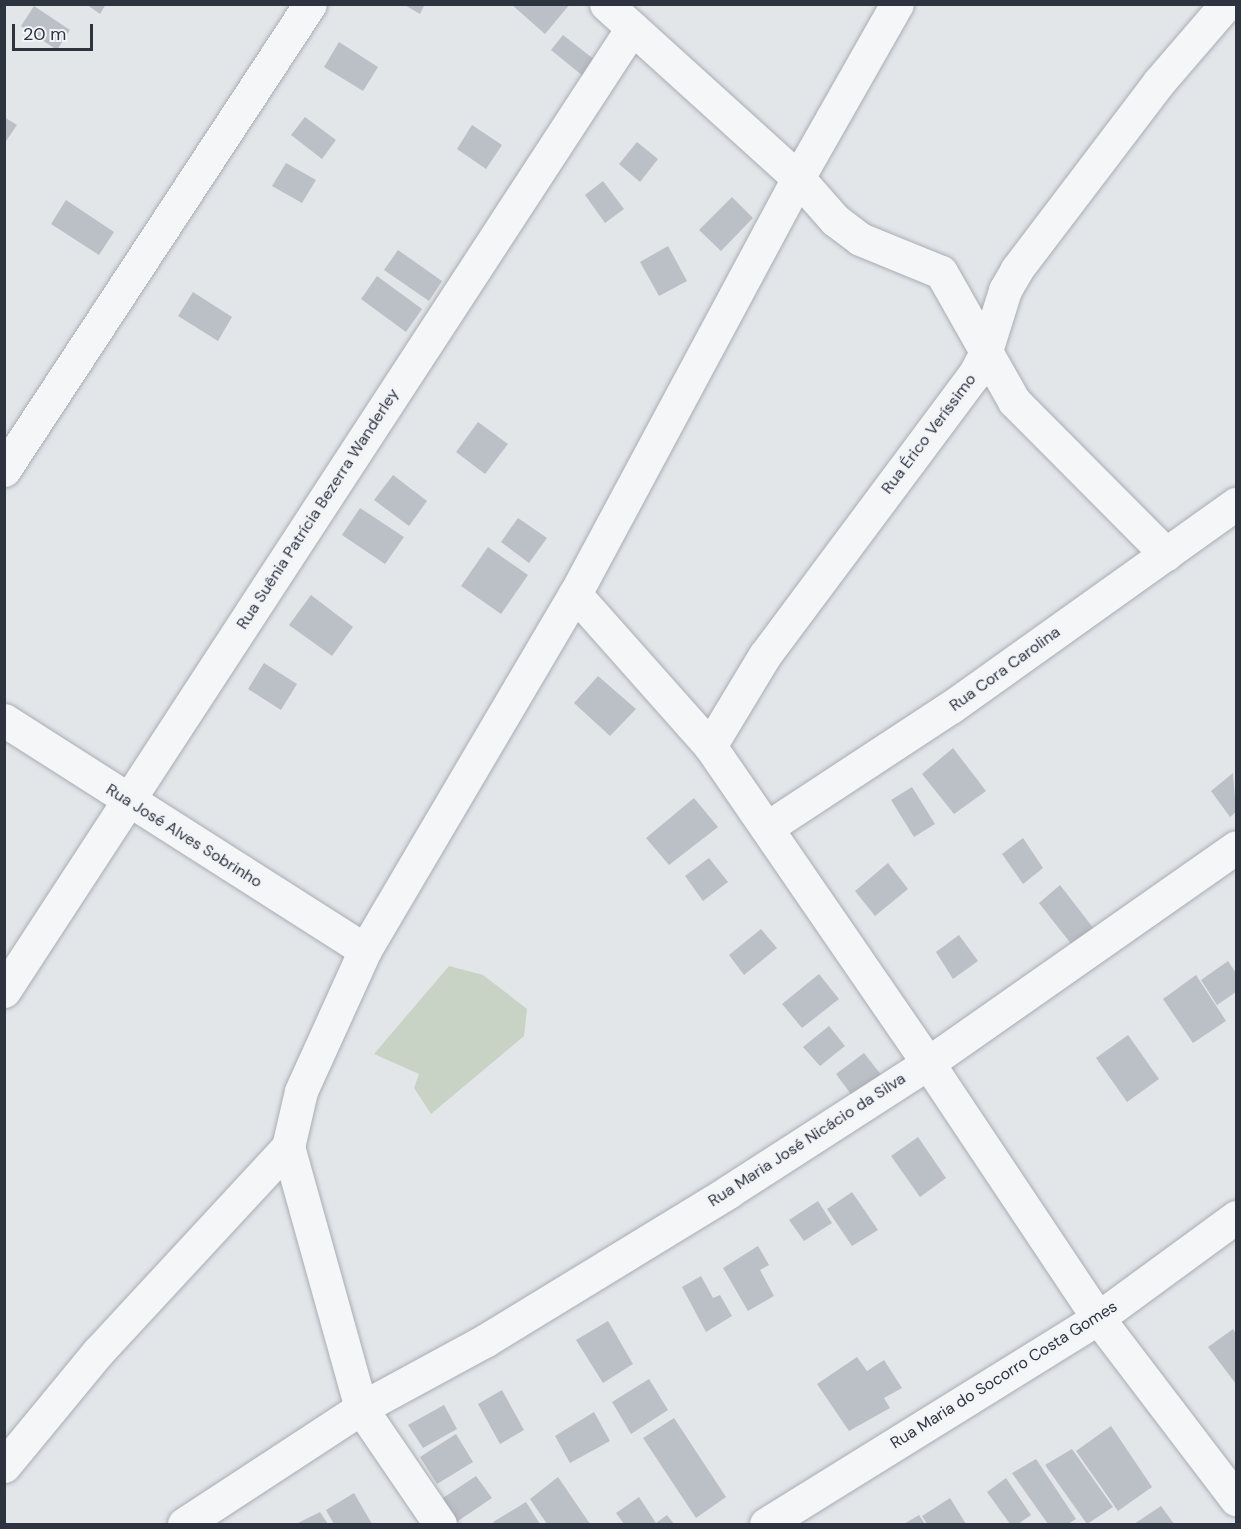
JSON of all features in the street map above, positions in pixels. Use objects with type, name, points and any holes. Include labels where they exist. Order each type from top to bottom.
[{"type":"street","points":[[4,470],[310,4]]},
{"type":"street","points":[[606,4],[798,178],[823,209],[860,239],[941,272],[985,354],[1014,401],[1166,554]]},
{"type":"street","points":[[440,1524],[361,1408],[288,1147],[301,1091],[365,950],[575,594],[798,178],[897,4]]},
{"type":"street","name":"Rua Érico Veríssimo","points":[[710,746],[765,655],[854,532],[945,418],[985,354],[1005,290],[1017,269],[1159,81],[1226,4]]},
{"type":"street","name":"Rua Suênia Patrícia Bezerra Wanderley","points":[[4,991],[632,28]]},
{"type":"street","name":"Rua Cora Carolina","points":[[768,827],[951,707],[1236,504]]},
{"type":"street","points":[[575,594],[710,746],[768,827],[1098,1318],[1236,1499]]},
{"type":"street","name":"Rua José Alves Sobrinho","points":[[4,720],[128,802],[365,950]]},
{"type":"street","name":"Rua Maria José Nicácio da Silva","points":[[184,1524],[361,1408],[496,1334],[928,1063],[1236,847]]},
{"type":"street","points":[[4,1466],[98,1352],[288,1147]]},
{"type":"street","name":"Rua Maria do Socorro Costa Gomes","points":[[766,1524],[1098,1318],[1236,1217]]},
{"type":"shaded area","points":[[449,966],[483,975],[527,1009],[524,1036],[431,1114],[414,1088],[419,1074],[374,1054]]},
{"type":"building","points":[[86,4],[106,4],[100,14]]},
{"type":"building","points":[[403,4],[425,4],[420,14]]},
{"type":"building","points":[[511,4],[570,4],[545,34]]},
{"type":"building","points":[[34,6],[70,30],[57,50],[21,26]]},
{"type":"building","points":[[563,35],[595,60],[583,76],[551,50]]},
{"type":"building","points":[[339,42],[378,67],[363,91],[324,67]]},
{"type":"building","points":[[4,117],[17,125],[4,144]]},
{"type":"building","points":[[305,117],[336,140],[322,159],[291,135]]},
{"type":"building","points":[[472,125],[502,145],[486,169],[457,149]]},
{"type":"building","points":[[637,142],[658,159],[640,182],[619,164]]},
{"type":"building","points":[[286,163],[316,180],[302,203],[272,186]]},
{"type":"building","points":[[603,181],[624,209],[605,223],[585,195]]},
{"type":"building","points":[[732,197],[753,218],[721,251],[699,230]]},
{"type":"building","points":[[66,200],[114,232],[99,255],[51,224]]},
{"type":"building","points":[[668,246],[687,281],[659,296],[640,262]]},
{"type":"building","points":[[398,250],[442,281],[429,301],[384,270]]},
{"type":"building","points":[[377,276],[422,309],[406,332],[361,299]]},
{"type":"building","points":[[193,292],[232,317],[218,341],[178,316]]},
{"type":"building","points":[[478,422],[508,444],[485,474],[456,452]]},
{"type":"building","points":[[393,475],[427,501],[409,526],[374,500]]},
{"type":"building","points":[[360,508],[404,537],[385,564],[342,535]]},
{"type":"building","points":[[518,518],[547,538],[529,563],[501,542]]},
{"type":"building","points":[[488,547],[528,575],[501,614],[461,586]]},
{"type":"building","points":[[311,595],[353,627],[332,656],[289,625]]},
{"type":"building","points":[[264,663],[297,684],[281,710],[248,689]]},
{"type":"building","points":[[598,676],[636,709],[610,736],[574,703]]},
{"type":"building","points":[[953,748],[986,791],[954,814],[922,774]]},
{"type":"building","points":[[1233,773],[1236,812],[1230,817],[1211,791]]},
{"type":"building","points":[[912,787],[935,824],[914,837],[891,800]]},
{"type":"building","points":[[694,798],[718,827],[669,865],[646,838]]},
{"type":"building","points":[[1023,838],[1043,868],[1023,884],[1002,854]]},
{"type":"building","points":[[709,858],[728,882],[703,901],[685,876]]},
{"type":"building","points":[[888,863],[908,889],[875,916],[855,891]]},
{"type":"building","points":[[1060,885],[1094,929],[1072,945],[1039,903]]},
{"type":"building","points":[[761,929],[777,948],[744,975],[729,955]]},
{"type":"building","points":[[959,935],[978,961],[953,979],[936,952]]},
{"type":"building","points":[[1228,961],[1236,973],[1236,992],[1217,1005],[1201,980]]},
{"type":"building","points":[[819,974],[839,999],[802,1028],[782,1004]]},
{"type":"building","points":[[1196,975],[1226,1021],[1193,1043],[1163,999]]},
{"type":"building","points":[[829,1026],[845,1046],[820,1066],[803,1047]]},
{"type":"building","points":[[1128,1035],[1159,1079],[1127,1102],[1096,1058]]},
{"type":"building","points":[[864,1053],[882,1076],[853,1097],[836,1074]]},
{"type":"building","points":[[918,1137],[946,1178],[920,1197],[891,1156]]},
{"type":"building","points":[[852,1192],[878,1230],[852,1246],[827,1209]]},
{"type":"building","points":[[818,1201],[832,1223],[804,1241],[789,1220]]},
{"type":"building","points":[[758,1246],[769,1265],[760,1270],[774,1296],[748,1311],[723,1268]]},
{"type":"building","points":[[701,1276],[713,1298],[720,1295],[732,1316],[706,1332],[682,1287]]},
{"type":"building","points":[[608,1321],[633,1364],[603,1383],[576,1340]]},
{"type":"building","points":[[1233,1329],[1236,1334],[1236,1384],[1208,1347]]},
{"type":"building","points":[[857,1357],[867,1371],[884,1360],[902,1388],[884,1398],[890,1408],[849,1431],[817,1384]]},
{"type":"building","points":[[649,1379],[668,1410],[631,1434],[612,1402]]},
{"type":"building","points":[[502,1390],[524,1430],[500,1444],[478,1404]]},
{"type":"building","points":[[444,1405],[457,1429],[423,1448],[408,1425]]},
{"type":"building","points":[[594,1412],[610,1441],[570,1463],[555,1436]]},
{"type":"building","points":[[674,1418],[726,1497],[696,1518],[643,1438]]},
{"type":"building","points":[[1111,1426],[1152,1487],[1118,1511],[1076,1451]]},
{"type":"building","points":[[456,1434],[473,1462],[437,1484],[420,1457]]},
{"type":"building","points":[[1072,1449],[1113,1507],[1087,1524],[1045,1465]]},
{"type":"building","points":[[1036,1459],[1076,1519],[1068,1524],[1048,1524],[1012,1473]]},
{"type":"building","points":[[476,1476],[492,1498],[455,1523],[440,1500]]},
{"type":"building","points":[[558,1477],[590,1524],[547,1524],[530,1499]]},
{"type":"building","points":[[1006,1478],[1031,1515],[1018,1524],[1010,1524],[987,1492]]},
{"type":"building","points":[[354,1493],[372,1524],[334,1524],[326,1510]]},
{"type":"building","points":[[639,1497],[656,1523],[667,1515],[674,1524],[624,1524],[616,1513]]},
{"type":"building","points":[[950,1498],[966,1524],[927,1524],[922,1516]]},
{"type":"building","points":[[526,1502],[540,1524],[495,1524],[493,1522]]},
{"type":"building","points":[[1161,1506],[1174,1524],[1134,1524]]},
{"type":"building","points":[[320,1512],[328,1524],[296,1524]]},
{"type":"building","points":[[919,1515],[925,1524],[904,1524]]}]
